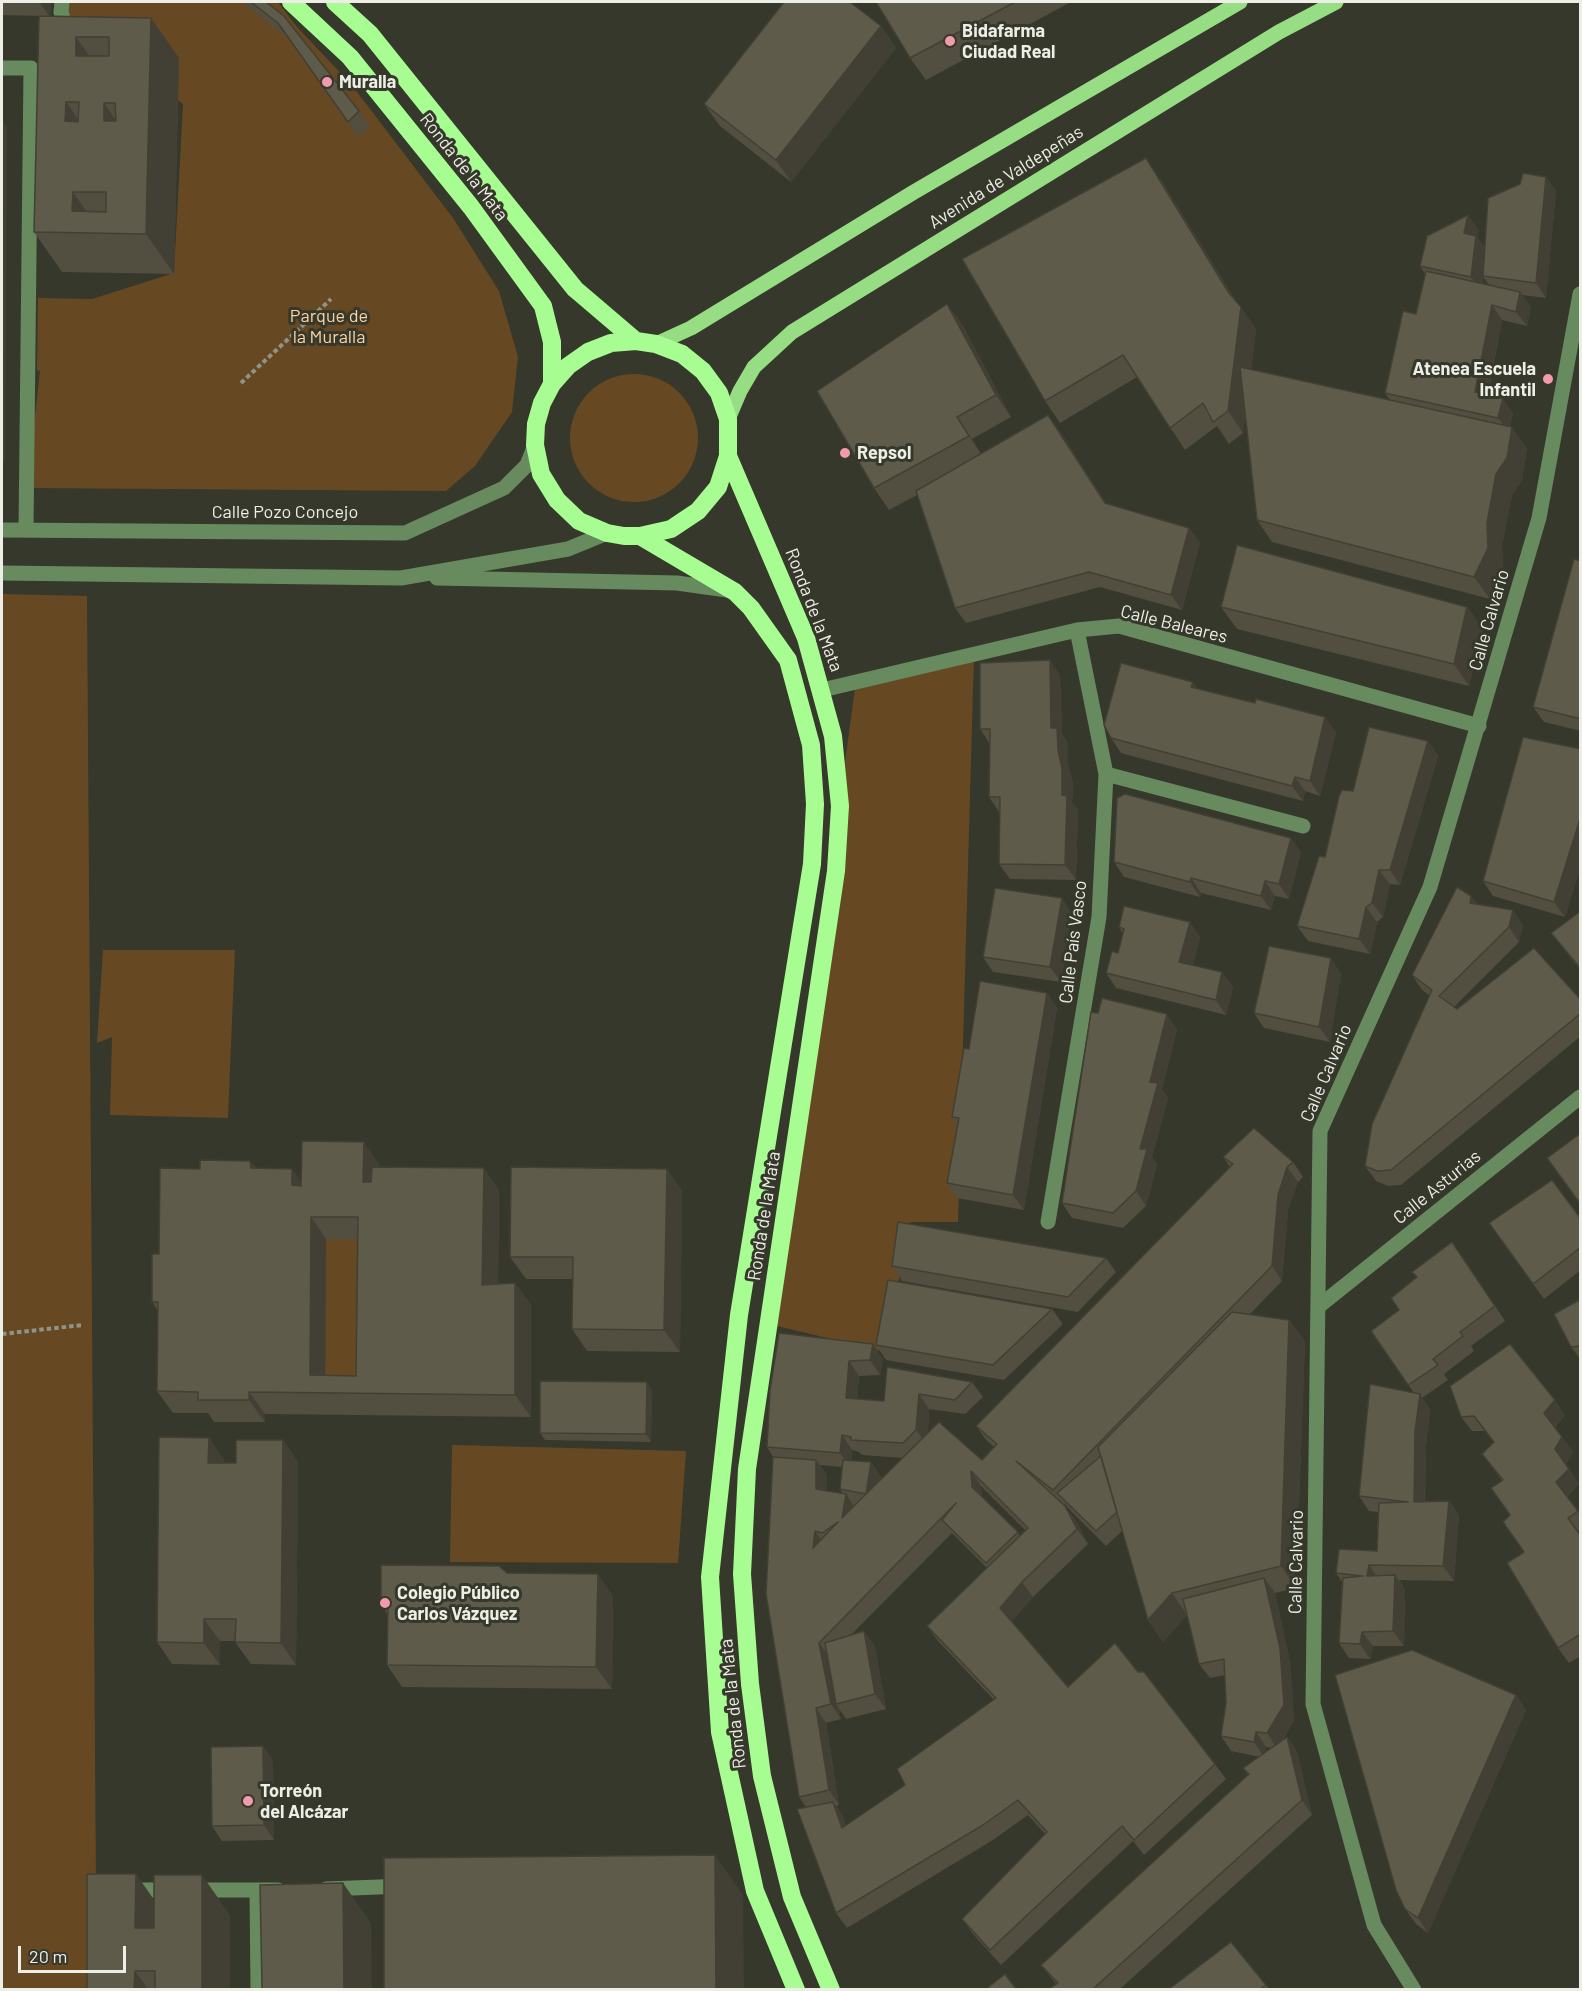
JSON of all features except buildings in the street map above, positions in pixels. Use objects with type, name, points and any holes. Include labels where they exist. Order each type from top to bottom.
[{"type":"highway","name":"Ronda de la Mata","points":[[291,2],[350,57],[471,207],[543,306],[552,342],[552,384]]},
{"type":"highway","name":"Ronda de la Mata","points":[[336,2],[370,34],[575,289],[636,341]]},
{"type":"highway","points":[[636,341],[656,344],[682,354],[703,371],[720,393],[728,419],[728,456],[718,487],[698,511],[671,529],[640,536],[607,533],[579,521],[557,500],[541,474],[535,445],[536,423],[542,403],[552,384],[568,366],[588,351],[611,343],[636,341]]},
{"type":"highway","name":"Ronda de la Mata","points":[[728,456],[806,638],[833,736],[840,806],[836,871],[747,1469],[742,1574],[750,1684],[765,1787],[792,1897],[831,1989]]},
{"type":"highway","name":"Ronda de la Mata","points":[[640,536],[735,592],[751,608],[788,660],[811,745],[816,804],[812,864],[800,951],[739,1315],[710,1577],[720,1732],[749,1891],[796,1989]]},
{"type":"main road","name":"Avenida de Valdepeñas","points":[[656,344],[691,328],[914,192],[1240,2]]},
{"type":"main road","name":"Avenida de Valdepeñas","points":[[728,419],[754,367],[792,332],[1269,38],[1336,2]]},
{"type":"street","points":[[62,2],[62,12],[69,37],[81,49]]},
{"type":"street","points":[[2,68],[31,68],[26,530]]},
{"type":"street","name":"Calle Calvario","points":[[1414,1989],[1374,1925],[1313,1704],[1320,1131],[1430,886],[1539,518],[1581,294]]},
{"type":"street","name":"Calle Pozo Concejo","points":[[2,530],[405,533],[489,497],[504,488],[527,465],[535,445]]},
{"type":"street","points":[[400,578],[568,549],[607,533]]},
{"type":"street","points":[[2,573],[677,583],[735,592]]},
{"type":"street","name":"Calle Baleares","points":[[822,690],[1077,630],[1119,626],[1479,726]]},
{"type":"street","name":"Calle País Vasco","points":[[1048,1222],[1099,917],[1106,774],[1077,630]]},
{"type":"street","points":[[1106,774],[1303,826]]},
{"type":"street","name":"Calle Asturias","points":[[1318,1307],[1581,1097]]},
{"type":"street","points":[[118,1890],[257,1891],[424,1886]]},
{"type":"street","points":[[257,1891],[258,1989]]},
{"type":"path","points":[[241,383],[331,299]]},
{"type":"path","points":[[2,1334],[83,1325]]},
{"type":"green space","name":"Parque de la Muralla","points":[[62,2],[278,2],[297,27],[351,84],[453,218],[499,291],[518,357],[512,412],[475,466],[446,491],[27,488],[40,371],[37,370],[38,298],[92,299],[174,273],[183,104],[61,12]]},
{"type":"green space","points":[[634,374],[659,379],[679,393],[693,413],[698,438],[693,463],[679,483],[659,497],[634,502],[609,497],[589,483],[575,463],[570,438],[575,413],[589,393],[609,379]]},
{"type":"green space","points":[[2,594],[87,596],[96,1890],[92,1989],[2,1990]]},
{"type":"green space","points":[[974,654],[958,1222],[910,1222],[885,1352],[769,1324],[856,681]]},
{"type":"green space","points":[[103,950],[235,950],[228,1118],[110,1115],[112,1037],[97,1043]]},
{"type":"green space","points":[[326,1239],[373,1239],[372,1398],[325,1397]]},
{"type":"green space","points":[[452,1445],[686,1451],[678,1563],[450,1562]]},
{"type":"place","name":"Bidafarma Ciudad Real","points":[[950,41]]},
{"type":"place","name":"Muralla","points":[[327,82]]},
{"type":"place","name":"Atenea Escuela Infantil","points":[[1548,379]]},
{"type":"place","name":"Repsol","points":[[845,453]]},
{"type":"place","name":"Colegio Público Carlos Vázquez","points":[[385,1603]]},
{"type":"place","name":"Torreón del Alcázar","points":[[248,1801]]}]
